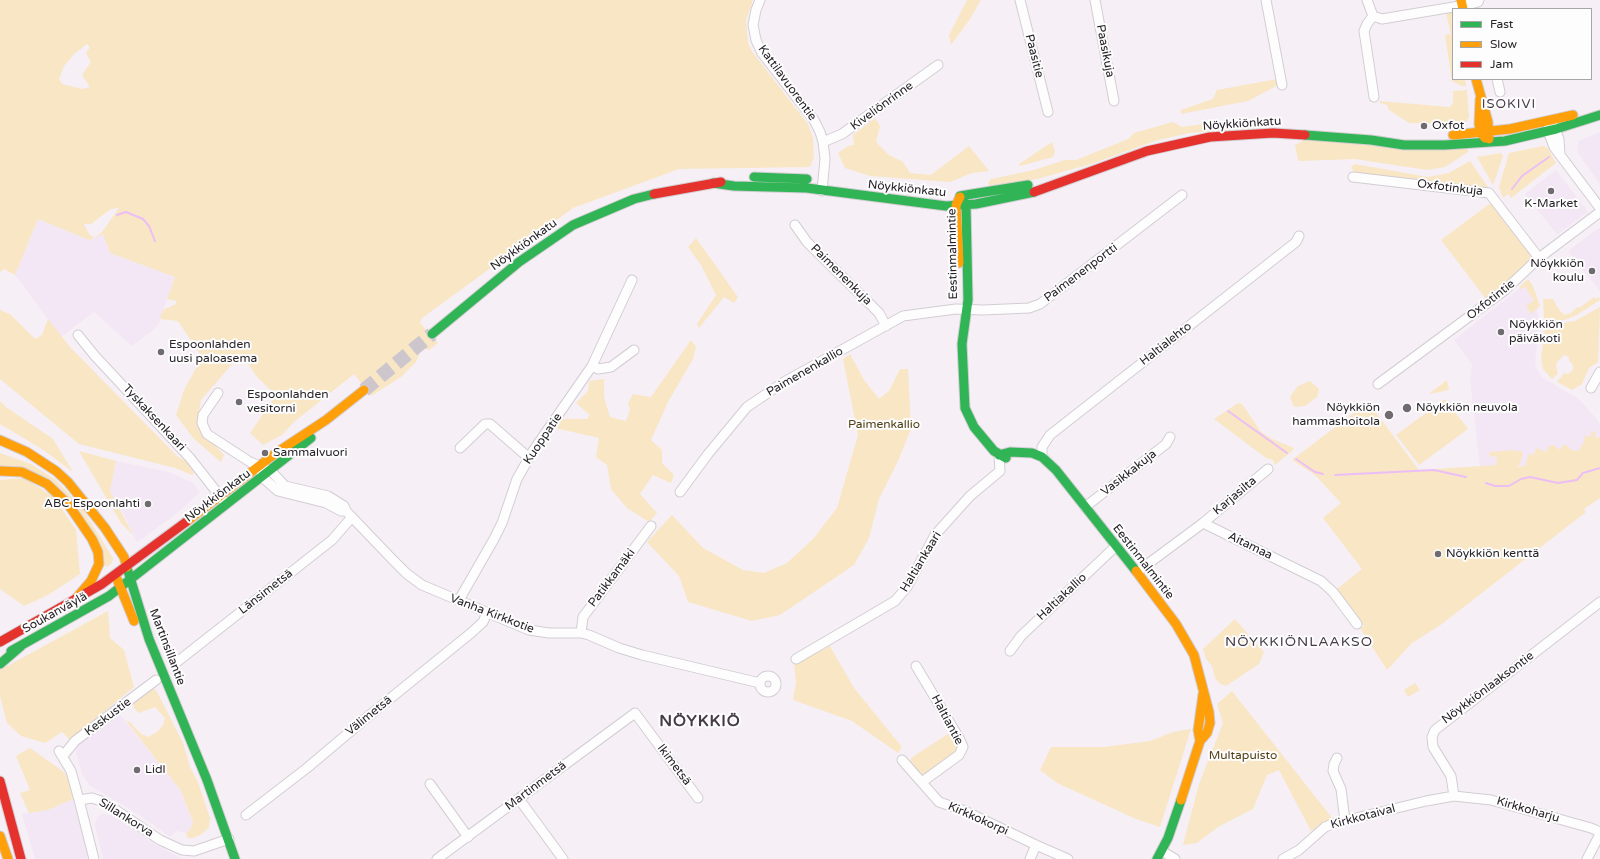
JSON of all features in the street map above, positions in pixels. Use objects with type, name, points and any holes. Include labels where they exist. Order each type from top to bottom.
[{"type":"main road","points":[[1476,80],[1485,132],[1489,142]]},
{"type":"main road","name":"Nöykkiönkatu","points":[[1371,140],[1485,132],[1550,121],[1600,106]]},
{"type":"main road","name":"Nöykkiönkatu","points":[[432,334],[534,250],[573,225],[634,199],[674,189],[742,177],[775,177],[904,202],[966,205],[1002,201],[1025,195],[1147,151],[1210,136],[1273,133],[1371,140],[1404,145],[1445,145],[1489,142],[1552,130],[1600,115]]},
{"type":"main road","name":"Nöykkiönkatu","points":[[823,186],[946,197],[1024,186],[1094,169]]},
{"type":"main road","name":"Eestinmalmintie","points":[[961,196],[966,205],[968,300],[965,309],[962,344],[965,408],[970,423],[994,452],[999,455],[1010,460],[1033,460],[1042,457],[1056,470],[1137,572],[1188,642],[1200,676],[1203,693],[1210,712],[1210,723],[1207,733],[1200,741],[1160,855]]},
{"type":"main road","name":"Eestinmalmintie","points":[[961,196],[956,205],[960,300],[965,309]]},
{"type":"main road","name":"Nöykkiönkatu","points":[[120,587],[223,501],[259,467],[302,435],[326,420],[364,390]]},
{"type":"main road","name":"Nöykkiönkatu","points":[[115,574],[223,501],[271,471],[307,442],[326,420]]},
{"type":"main road","name":"Martinsillantie","points":[[0,440],[27,452],[56,471],[68,482],[105,528],[124,557],[149,639],[229,839],[235,859]]},
{"type":"main road","points":[[0,471],[22,472],[47,484],[68,504],[92,539],[98,552],[99,564],[91,581],[73,602]]},
{"type":"main road","name":"Martinsillantie","points":[[115,574],[156,680],[187,735]]},
{"type":"main road","name":"Soukanväylä","points":[[0,642],[73,602],[115,574]]},
{"type":"main road","name":"Soukanväylä","points":[[0,656],[104,599],[120,587]]},
{"type":"main road","points":[[0,664],[20,646]]},
{"type":"main road","points":[[0,781],[21,859]]},
{"type":"main road","points":[[0,836],[8,859]]},
{"type":"street","name":"Kattilavuorentie","points":[[760,0],[753,25],[756,40],[762,53],[814,120],[823,142],[825,159],[823,186]]},
{"type":"street","name":"Paasitie","points":[[1020,0],[1048,112]]},
{"type":"street","name":"Paasikuja","points":[[1095,0],[1114,102]]},
{"type":"street","points":[[1266,0],[1282,85]]},
{"type":"street","points":[[1367,0],[1373,16]]},
{"type":"street","points":[[1373,16],[1382,19],[1391,18],[1462,5],[1480,4]]},
{"type":"street","points":[[1373,16],[1366,24],[1364,31],[1374,97]]},
{"type":"street","name":"Kiveliönrinne","points":[[823,142],[842,134],[938,65]]},
{"type":"street","points":[[1497,80],[1500,92]]},
{"type":"street","points":[[1550,121],[1554,147],[1600,208]]},
{"type":"street","name":"Oxfotinkuja","points":[[1353,177],[1489,193],[1539,258]]},
{"type":"street","name":"Paimenenportti","points":[[965,309],[1029,308],[1040,304],[1182,195]]},
{"type":"street","name":"Oxfotintie","points":[[1378,384],[1505,290],[1539,258],[1600,212]]},
{"type":"street","name":"Paimenenkuja","points":[[795,225],[807,242],[879,313],[886,326]]},
{"type":"street","name":"Haltialehto","points":[[1042,457],[1042,447],[1050,435],[1296,242],[1299,236]]},
{"type":"street","name":"Kuoppatie","points":[[459,600],[502,523],[517,478],[592,366],[632,280]]},
{"type":"street","name":"Paimenenkallio","points":[[680,492],[747,407],[784,382],[886,326],[898,317],[909,314],[965,309]]},
{"type":"street","name":"Tyskaksenkaari","points":[[78,335],[95,356],[190,458],[223,501]]},
{"type":"street","points":[[592,366],[598,369],[610,367],[634,350]]},
{"type":"street","points":[[1591,388],[1600,372]]},
{"type":"street","points":[[218,393],[203,415],[202,423],[206,434],[259,467],[271,471]]},
{"type":"street","points":[[460,448],[485,424],[490,424],[529,458]]},
{"type":"street","name":"Vasikkakuja","points":[[1085,507],[1166,444],[1170,437]]},
{"type":"street","name":"Haltiankaari","points":[[796,659],[895,601],[907,587],[935,535],[970,496],[1000,471],[999,455]]},
{"type":"street","points":[[259,467],[262,477]]},
{"type":"street","name":"Karjasilta","points":[[1203,523],[1268,469]]},
{"type":"street","name":"Vanha Kirkkotie","points":[[271,471],[284,486],[328,496],[344,506],[349,514],[407,574],[422,585],[536,632],[569,635],[581,633],[642,655],[760,683]]},
{"type":"street","name":"Vanha Kirkkotie","points":[[262,477],[278,491],[320,501],[349,514]]},
{"type":"street","name":"Länsimetsä","points":[[177,662],[332,540],[349,514]]},
{"type":"street","points":[[1137,572],[1203,523]]},
{"type":"street","name":"Aitamaa","points":[[1203,523],[1320,581],[1333,592],[1357,624]]},
{"type":"street","name":"Patikkamäki","points":[[581,633],[582,617],[651,526]]},
{"type":"street","name":"Haltiakallio","points":[[1010,651],[1021,636],[1116,546]]},
{"type":"street","name":"Nöykkiönlaaksontie","points":[[1454,796],[1451,776],[1433,747],[1432,737],[1435,730],[1600,602]]},
{"type":"street","name":"Välimetsä","points":[[246,815],[307,768],[471,633],[483,622],[487,613]]},
{"type":"street","name":"Haltiantie","points":[[916,666],[963,747],[959,755],[922,782]]},
{"type":"street","name":"Keskustie","points":[[79,800],[71,770],[61,754],[75,741],[156,680]]},
{"type":"street","name":"Ikimetsä","points":[[635,713],[698,798]]},
{"type":"street","name":"Martinmetsä","points":[[437,859],[635,713]]},
{"type":"street","points":[[1337,758],[1334,764],[1333,772],[1341,790],[1345,820]]},
{"type":"street","name":"Kirkkokorpi","points":[[902,760],[939,802],[965,811],[1036,846],[1068,859]]},
{"type":"street","points":[[430,784],[468,836]]},
{"type":"street","name":"Kirkkotaival","points":[[1283,859],[1299,850],[1325,827],[1345,820],[1454,796]]},
{"type":"street","name":"Kirkkoharju","points":[[1454,796],[1491,800],[1591,828],[1600,833]]},
{"type":"street","name":"Sillankorva","points":[[94,859],[79,800],[92,798],[104,802],[160,840],[182,850],[194,850],[229,839]]},
{"type":"street","points":[[519,799],[563,859]]},
{"type":"street","points":[[1587,859],[1600,833]]},
{"type":"street","points":[[1030,859],[1036,846]]},
{"type":"street","points":[[1160,855],[1175,859]]},
{"type":"shaded area","points":[[1600,132],[1600,185],[1577,151],[1579,141]]},
{"type":"shaded area","points":[[1556,170],[1588,212],[1557,235],[1525,194]]},
{"type":"shaded area","points":[[38,219],[89,240],[103,234],[110,253],[175,277],[159,323],[153,330],[132,346],[94,312],[61,337],[15,275]]},
{"type":"shaded area","name":"Nöykkiön koulu","points":[[1600,227],[1600,291],[1568,251]]},
{"type":"shaded area","points":[[1526,283],[1536,295],[1539,324],[1535,363],[1536,368],[1543,378],[1580,400],[1595,417],[1600,424],[1600,448],[1557,466],[1480,467],[1470,381],[1472,365],[1454,340]]},
{"type":"shaded area","points":[[116,461],[169,472],[193,483],[200,492],[181,510],[137,543],[123,513],[110,491]]},
{"type":"shaded area","points":[[118,712],[181,791],[193,822],[190,830],[186,833],[176,831],[170,837],[141,816],[89,785],[82,774],[74,745]]},
{"type":"shaded area","points":[[73,799],[90,859],[35,859],[22,814],[48,810]]},
{"type":"shaded area","points":[[102,814],[113,815],[156,845],[183,859],[103,859],[95,825],[97,817]]},
{"type":"green space","points":[[0,0],[753,0],[746,21],[748,42],[751,50],[808,124],[813,138],[814,157],[810,167],[679,169],[573,208],[422,318],[420,323],[438,343],[429,350],[422,348],[416,362],[401,377],[371,396],[354,374],[294,422],[282,435],[263,445],[250,433],[276,395],[258,378],[246,361],[234,362],[201,400],[198,418],[203,432],[224,455],[221,462],[193,438],[176,415],[184,390],[202,357],[178,321],[160,319],[163,310],[176,304],[176,301],[167,299],[175,277],[110,253],[103,234],[94,238],[89,240],[38,219],[15,275],[4,269],[0,272]],"holes":[[[87,44],[90,47],[86,53],[91,62],[82,75],[90,87],[82,89],[62,84],[59,79],[64,66],[74,54]],[[119,208],[102,232],[94,238],[89,234],[84,224],[91,224],[111,209]]]},
{"type":"green space","points":[[967,0],[981,0],[970,19],[951,45],[949,35]]},
{"type":"green space","points":[[1452,12],[1452,80],[1465,80],[1466,86],[1462,86],[1452,81],[1445,35],[1451,34],[1446,13]]},
{"type":"green space","points":[[1277,79],[1278,85],[1248,101],[1181,114],[1181,110],[1213,99],[1217,90]]},
{"type":"green space","points":[[1467,90],[1469,117],[1466,123],[1409,123],[1389,110],[1387,105],[1380,103],[1379,101],[1450,107],[1453,103],[1453,91]]},
{"type":"green space","points":[[875,118],[880,126],[876,142],[889,155],[903,162],[910,173],[931,175],[969,146],[989,171],[972,173],[950,182],[870,176],[845,168],[838,153],[848,146],[854,145],[853,135]]},
{"type":"green space","points":[[1250,121],[1270,124],[1271,127],[1189,133],[1155,141],[1091,164],[1037,179],[990,186],[988,183],[991,179],[1034,170],[1065,160],[1076,160],[1128,139],[1134,133],[1173,122],[1182,127],[1219,122]]},
{"type":"green space","points":[[1305,140],[1468,148],[1468,152],[1445,167],[1427,170],[1355,159],[1300,161],[1298,160],[1295,145]]},
{"type":"green space","points":[[1052,142],[1055,151],[1053,157],[1020,166],[1019,164]]},
{"type":"green space","points":[[1543,146],[1548,148],[1556,163],[1511,198],[1508,194],[1503,198],[1499,187],[1509,153]]},
{"type":"green space","points":[[1501,153],[1503,156],[1493,185],[1477,157]]},
{"type":"green space","points":[[1470,161],[1488,187],[1487,189],[1355,174],[1351,167],[1355,164],[1428,177],[1449,173]]},
{"type":"green space","points":[[1492,202],[1531,255],[1529,263],[1512,280],[1486,299],[1441,240]]},
{"type":"green space","points":[[696,238],[738,297],[734,303],[724,297],[699,328],[697,324],[716,295],[701,265],[688,247]]},
{"type":"green space","points":[[1529,280],[1533,286],[1540,306],[1531,314],[1526,306],[1534,300],[1525,287],[1520,289],[1520,286]]},
{"type":"green space","points":[[1594,297],[1596,299],[1599,297],[1600,300],[1575,316],[1561,321],[1549,321],[1544,318],[1543,299],[1553,299],[1560,311],[1565,315],[1570,314],[1577,307],[1579,308]]},
{"type":"green space","points":[[1600,307],[1598,362],[1589,368],[1582,384],[1572,390],[1557,382],[1564,373],[1568,374],[1573,370],[1573,365],[1569,360],[1569,357],[1564,355],[1557,362],[1556,367],[1558,374],[1552,379],[1543,369],[1541,358],[1545,327],[1575,321]]},
{"type":"green space","points":[[0,310],[10,314],[35,339],[42,335],[48,319],[70,347],[177,456],[187,462],[194,473],[192,475],[175,468],[79,444],[0,379]]},
{"type":"green space","points":[[691,340],[696,347],[693,359],[668,402],[651,440],[662,450],[662,463],[674,475],[671,483],[653,475],[640,494],[657,513],[649,522],[627,508],[611,489],[607,465],[596,457],[599,438],[555,428],[561,419],[587,419],[590,415],[576,403],[588,391],[589,381],[604,379],[604,397],[610,417],[626,421],[630,410],[628,404],[633,394],[651,397]]},
{"type":"green space","name":"Paimenkallio","points":[[850,354],[864,380],[879,399],[889,391],[900,369],[908,369],[911,429],[898,461],[879,499],[869,538],[854,565],[780,615],[752,621],[688,602],[679,576],[647,542],[672,515],[703,548],[743,570],[764,573],[787,563],[813,539],[837,508],[858,435],[843,359]]},
{"type":"green space","points":[[1447,380],[1449,390],[1430,394],[1430,393]]},
{"type":"green space","points":[[1310,381],[1319,389],[1317,397],[1305,406],[1294,407],[1290,398],[1294,391],[1298,386]]},
{"type":"green space","points":[[1445,399],[1468,429],[1419,465],[1396,435]]},
{"type":"green space","points":[[0,401],[6,407],[53,439],[73,472],[42,449],[0,424]]},
{"type":"green space","points":[[1368,402],[1419,470],[1497,465],[1496,456],[1490,457],[1489,452],[1512,450],[1523,452],[1520,465],[1517,465],[1518,467],[1525,466],[1529,454],[1533,455],[1537,448],[1546,452],[1549,446],[1554,445],[1559,450],[1565,444],[1571,450],[1578,451],[1584,442],[1584,433],[1585,437],[1591,436],[1591,432],[1595,431],[1596,438],[1600,437],[1600,498],[1584,509],[1586,512],[1442,624],[1412,643],[1387,670],[1360,628],[1364,626],[1337,589],[1362,569],[1323,518],[1341,503],[1315,475],[1292,460]]},
{"type":"green space","points":[[1238,403],[1242,404],[1261,432],[1272,439],[1294,448],[1275,465],[1273,460],[1266,458],[1214,419]]},
{"type":"green space","points":[[79,451],[116,461],[110,491],[133,535],[121,523]]},
{"type":"green space","points":[[0,453],[31,464],[56,480],[82,508],[113,558],[112,563],[107,567],[103,564],[63,493],[0,466]]},
{"type":"green space","points":[[24,478],[54,497],[76,530],[80,574],[48,595],[24,606],[0,589],[0,480]]},
{"type":"green space","points":[[108,611],[110,638],[124,650],[134,687],[70,740],[62,732],[45,743],[21,736],[7,723],[0,696],[0,670]]},
{"type":"green space","points":[[1235,619],[1264,652],[1259,664],[1226,686],[1220,684],[1215,678],[1212,666],[1206,659],[1203,649]]},
{"type":"green space","points":[[830,646],[854,688],[902,747],[898,753],[852,721],[793,700],[796,682],[794,664]]},
{"type":"green space","points":[[1415,683],[1420,690],[1408,697],[1404,690]]},
{"type":"green space","points":[[153,687],[183,743],[190,767],[198,782],[210,818],[209,827],[202,834],[193,838],[188,838],[186,833],[190,830],[193,822],[181,791],[126,721],[130,722],[141,734],[148,737],[157,732],[163,725],[165,718],[155,707],[139,713],[134,708],[133,703]]},
{"type":"green space","name":"Multapuisto","points":[[1232,691],[1332,818],[1311,831],[1279,770],[1267,775],[1253,809],[1218,827],[1197,843],[1183,845],[1199,784],[1223,723],[1217,704]]},
{"type":"green space","points":[[1191,729],[1160,827],[1136,819],[1057,783],[1040,770],[1051,747],[1104,747],[1150,741],[1173,732]]},
{"type":"green space","points":[[951,732],[959,745],[958,752],[929,774],[921,774],[910,762],[911,758]]},
{"type":"green space","points":[[30,748],[64,772],[68,778],[73,799],[48,810],[29,813],[20,793],[30,790],[16,756]]},
{"type":"waterway","points":[[1512,189],[1522,176],[1549,157]]},
{"type":"waterway","points":[[117,215],[126,212],[143,219],[149,226],[155,241]]},
{"type":"waterway","points":[[1228,411],[1287,453]]},
{"type":"waterway","points":[[1296,459],[1315,472],[1323,474]]},
{"type":"waterway","points":[[1486,483],[1495,486],[1509,486],[1521,479],[1530,477],[1558,483],[1577,480],[1583,473],[1600,468]]},
{"type":"waterway","points":[[1335,475],[1434,470],[1466,477]]},
{"type":"tunnel","points":[[364,390],[432,334]]},
{"type":"traffic: fast","points":[[1305,135],[1371,140],[1404,145],[1445,145],[1505,141],[1556,129],[1600,115]]},
{"type":"traffic: fast","points":[[754,177],[807,179]]},
{"type":"traffic: fast","points":[[713,183],[734,186],[807,188],[946,206],[976,204],[1034,192]]},
{"type":"traffic: fast","points":[[960,196],[1028,185]]},
{"type":"traffic: fast","points":[[432,334],[519,262],[573,225],[634,199],[654,194]]},
{"type":"traffic: fast","points":[[962,197],[966,205],[968,300],[962,344],[965,408],[974,427],[994,451],[1006,458]]},
{"type":"traffic: fast","points":[[11,651],[109,596],[311,438]]},
{"type":"traffic: fast","points":[[999,455],[1010,452],[1032,453],[1042,457],[1056,470],[1136,571]]},
{"type":"traffic: fast","points":[[128,571],[149,639],[207,780],[235,859]]},
{"type":"traffic: fast","points":[[0,664],[21,646]]},
{"type":"traffic: fast","points":[[1157,859],[1168,838],[1181,800]]},
{"type":"traffic: slow","points":[[1461,0],[1463,8]]},
{"type":"traffic: slow","points":[[1476,80],[1488,122],[1489,139]]},
{"type":"traffic: slow","points":[[1480,99],[1479,124],[1481,133],[1485,138]]},
{"type":"traffic: slow","points":[[1453,135],[1510,129],[1573,115]]},
{"type":"traffic: slow","points":[[959,263],[956,205],[960,197]]},
{"type":"traffic: slow","points":[[186,522],[276,453],[326,420],[364,390]]},
{"type":"traffic: slow","points":[[0,440],[27,452],[56,471],[68,482],[105,528],[124,557],[127,567]]},
{"type":"traffic: slow","points":[[0,471],[22,472],[47,484],[68,504],[92,539],[98,552],[99,564],[91,581],[73,602]]},
{"type":"traffic: slow","points":[[1136,571],[1176,624],[1194,655],[1209,712],[1210,723],[1207,733],[1200,741],[1181,800]]},
{"type":"traffic: slow","points":[[117,579],[134,621]]},
{"type":"traffic: slow","points":[[1200,741],[1198,730],[1203,694]]},
{"type":"traffic: slow","points":[[0,836],[8,859]]},
{"type":"traffic: jam","points":[[1034,192],[1147,151],[1210,137],[1273,133],[1305,135]]},
{"type":"traffic: jam","points":[[654,194],[721,182]]},
{"type":"traffic: jam","points":[[0,642],[102,584],[186,522]]},
{"type":"traffic: jam","points":[[0,781],[21,859]]},
{"type":"place","name":"Oxfot","points":[[1424,126]]},
{"type":"place","name":"K-Market","points":[[1551,191]]},
{"type":"place","name":"Nöykkiön koulu","points":[[1592,271]]},
{"type":"place","name":"Nöykkiön päiväkoti","points":[[1501,332]]},
{"type":"place","name":"Espoonlahden uusi paloasema","points":[[161,352]]},
{"type":"place","name":"Espoonlahden vesitorni","points":[[239,402]]},
{"type":"place","name":"Nöykkiön neuvola","points":[[1407,408]]},
{"type":"place","name":"Nöykkiön hammashoitola","points":[[1389,415]]},
{"type":"place","name":"Sammalvuori","points":[[265,453]]},
{"type":"place","name":"ABC Espoonlahti","points":[[148,504]]},
{"type":"place","name":"Nöykkiön kenttä","points":[[1438,554]]},
{"type":"place","name":"Lidl","points":[[137,770]]},
{"type":"district","name":"ISOKIVI","points":[[1509,105]]},
{"type":"district","name":"NÖYKKIÖNLAAKSO","points":[[1299,642]]},
{"type":"district","name":"NÖYKKIÖ","points":[[700,722]]}]
